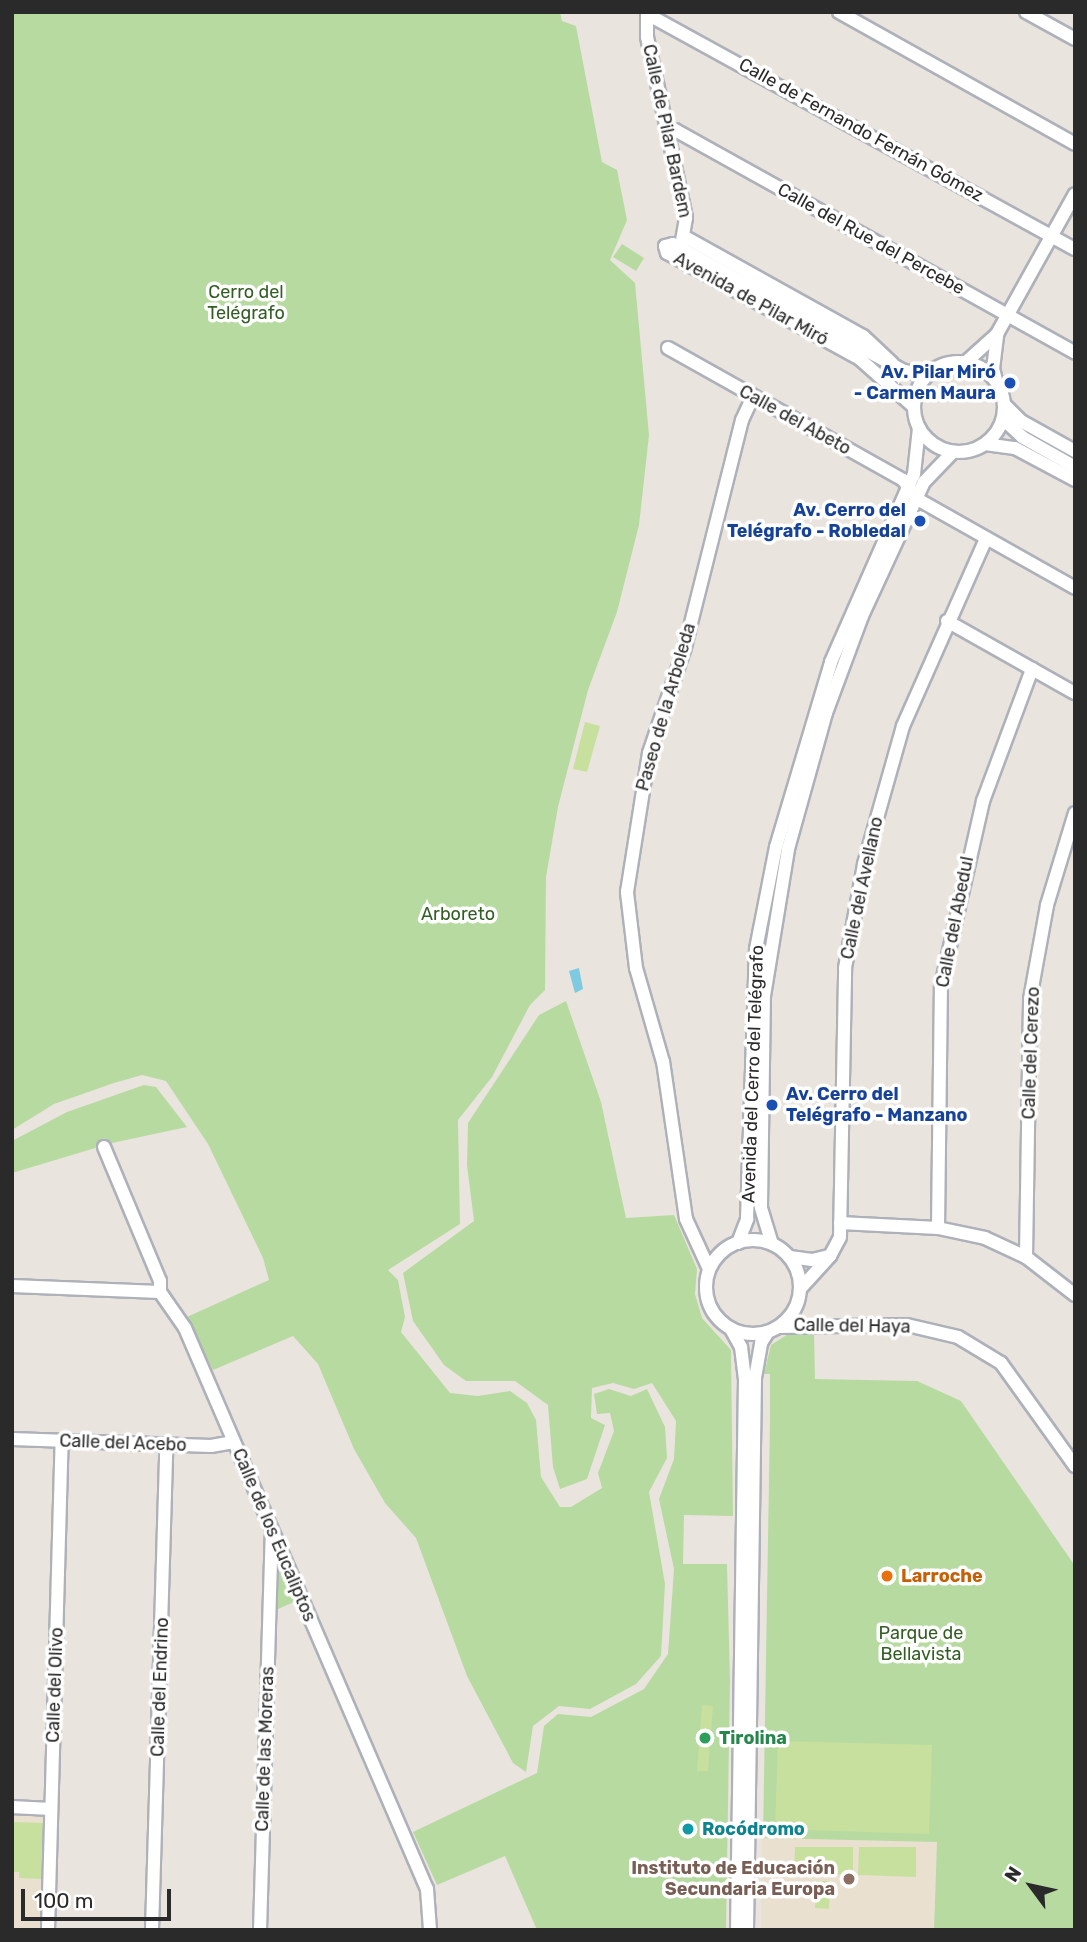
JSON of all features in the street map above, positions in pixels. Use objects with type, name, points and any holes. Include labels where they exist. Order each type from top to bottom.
[{"type":"street","points":[[839,12],[1075,144]]},
{"type":"street","points":[[1026,12],[1075,39]]},
{"type":"street","name":"Calle de Pilar Bardem","points":[[647,13],[666,130],[686,218],[682,243]]},
{"type":"street","name":"Calle de Fernando Fernán Gómez","points":[[647,13],[1075,249]]},
{"type":"street","name":"Calle del Rue del Percebe","points":[[666,130],[675,130],[1075,353]]},
{"type":"street","points":[[1075,194],[997,334],[966,362],[941,365],[927,375],[914,407],[919,428],[935,445],[953,452],[985,444],[1015,448],[1075,480]]},
{"type":"street","name":"Avenida de Pilar Miró","points":[[914,407],[860,359],[665,250],[669,243],[682,243],[894,366],[916,376],[927,375]]},
{"type":"street","points":[[985,444],[1003,419],[1004,404],[993,369],[997,334]]},
{"type":"street","name":"Calle del Abeto","points":[[668,348],[908,484],[916,497]]},
{"type":"street","points":[[966,362],[996,380]]},
{"type":"street","name":"Paseo de la Arboleda","points":[[709,1269],[690,1229],[663,1062],[636,968],[627,892],[649,753],[685,647],[742,421],[754,396]]},
{"type":"street","points":[[1004,404],[1021,421],[1075,451]]},
{"type":"street","points":[[1003,419],[1022,437],[1075,467]]},
{"type":"street","name":"Avenida del Cerro del Telégrafo","points":[[738,1243],[747,1219],[756,949],[776,847],[831,662],[917,464],[919,428]]},
{"type":"street","name":"Avenida del Cerro del Telégrafo","points":[[772,1244],[761,1207],[761,1151],[764,996],[775,907],[826,713],[862,616],[916,497],[929,474],[953,452]]},
{"type":"street","points":[[916,497],[1075,588]]},
{"type":"street","name":"Calle del Avellano","points":[[800,1289],[830,1256],[840,1223],[847,955],[864,864],[903,726],[947,621],[986,539]]},
{"type":"street","points":[[947,621],[1075,692]]},
{"type":"street","name":"Calle del Abedul","points":[[938,1227],[941,986],[983,801],[1031,669]]},
{"type":"street","name":"Calle del Cerezo","points":[[1026,1257],[1030,999],[1047,905],[1075,813]]},
{"type":"street","name":"Calle de los Eucaliptos","points":[[104,1147],[160,1281],[160,1292],[185,1328],[427,1889],[430,1930]]},
{"type":"street","points":[[840,1223],[938,1227],[985,1238],[1026,1257],[1075,1295]]},
{"type":"street","points":[[690,1229],[708,1245],[725,1249]]},
{"type":"street","points":[[737,1930],[745,1379],[741,1347],[731,1329],[709,1303],[709,1269],[725,1249],[738,1243],[772,1244],[789,1257],[812,1260],[830,1256]]},
{"type":"street","points":[[747,1930],[755,1378],[761,1343],[790,1316],[800,1289],[789,1257]]},
{"type":"street","points":[[12,1286],[160,1292]]},
{"type":"street","name":"Calle del Haya","points":[[773,1329],[907,1325],[958,1337],[1001,1363],[1075,1466]]},
{"type":"street","points":[[731,1329],[773,1329]]},
{"type":"street","name":"Calle del Acebo","points":[[12,1439],[166,1444],[234,1442]]},
{"type":"street","name":"Calle del Olivo","points":[[48,1930],[62,1440]]},
{"type":"street","name":"Calle del Endrino","points":[[152,1930],[166,1444]]},
{"type":"street","name":"Calle de las Moreras","points":[[260,1930],[272,1532]]},
{"type":"street","points":[[270,1569],[285,1563]]},
{"type":"street","points":[[12,1807],[51,1809]]},
{"type":"shaded area","points":[[12,1815],[44,1816],[40,1930],[12,1930]]},
{"type":"shaded area","name":"Instituto de Educación Secundaria Europa","points":[[762,1838],[937,1842],[934,1930],[761,1930]]},
{"type":"green space","points":[[12,12],[560,12],[562,21],[576,26],[602,162],[617,170],[627,220],[610,260],[635,283],[649,435],[639,525],[617,612],[588,690],[558,807],[546,877],[545,990],[530,1005],[492,1077],[458,1120],[460,1224],[388,1270],[398,1280],[405,1317],[401,1332],[450,1393],[478,1396],[510,1391],[527,1403],[536,1420],[541,1477],[560,1507],[571,1507],[602,1488],[598,1473],[614,1431],[610,1413],[597,1414],[594,1394],[609,1389],[631,1396],[647,1389],[665,1427],[667,1458],[649,1492],[665,1584],[661,1656],[636,1684],[590,1709],[559,1706],[533,1726],[526,1772],[513,1763],[467,1676],[416,1538],[385,1503],[354,1449],[318,1364],[293,1336],[213,1370],[187,1317],[269,1280],[263,1258],[208,1144],[166,1081],[142,1075],[114,1083],[54,1104],[12,1130]]},
{"type":"green space","points":[[622,244],[644,258],[636,271],[613,257]]},
{"type":"green space","points":[[585,722],[600,726],[587,772],[573,769]]},
{"type":"green space","points":[[566,1001],[601,1102],[626,1218],[674,1215],[697,1269],[695,1294],[702,1318],[731,1350],[733,1516],[684,1515],[683,1564],[727,1564],[730,1681],[726,1930],[537,1930],[505,1856],[437,1885],[413,1832],[537,1773],[544,1726],[558,1714],[591,1717],[644,1689],[668,1654],[674,1569],[659,1499],[674,1459],[676,1421],[652,1383],[634,1389],[613,1383],[592,1388],[591,1418],[605,1425],[587,1479],[560,1489],[553,1467],[548,1405],[515,1381],[466,1381],[444,1365],[413,1321],[403,1273],[474,1221],[467,1165],[468,1123],[539,1015]]},
{"type":"green space","points":[[144,1085],[156,1087],[187,1127],[112,1143],[12,1173],[12,1141],[67,1112]]},
{"type":"green space","name":"Parque de Bellavista","points":[[793,1331],[814,1332],[815,1379],[917,1381],[961,1401],[1075,1566],[1075,1930],[934,1930],[937,1842],[763,1838],[770,1420],[770,1374],[764,1374],[771,1345]]},
{"type":"green space","points":[[280,1571],[294,1602],[278,1609],[278,1573]]},
{"type":"green space","name":"Tirolina","points":[[702,1705],[713,1706],[708,1771],[697,1771]]},
{"type":"green space","points":[[778,1741],[932,1745],[929,1834],[775,1829]]},
{"type":"green space","points":[[12,1822],[45,1823],[42,1879],[19,1878],[19,1872],[12,1872]]},
{"type":"green space","points":[[795,1847],[853,1847],[853,1875],[794,1874]]},
{"type":"green space","points":[[859,1847],[916,1847],[916,1877],[858,1875]]},
{"type":"green space","points":[[816,1881],[830,1881],[829,1909],[815,1908]]},
{"type":"water","points":[[579,968],[583,989],[575,993],[569,971]]},
{"type":"place","name":"Av. Pilar Miró - Carmen Maura","points":[[1010,383]]},
{"type":"place","name":"Av. Cerro del Telégrafo - Robledal","points":[[920,521]]},
{"type":"place","name":"Av. Cerro del Telégrafo - Manzano","points":[[772,1105]]},
{"type":"place","name":"Larroche","points":[[887,1576]]},
{"type":"place","name":"Tirolina","points":[[705,1738]]},
{"type":"place","name":"Rocódromo","points":[[688,1829]]},
{"type":"place","name":"Instituto de Educación Secundaria Europa","points":[[849,1879]]},
{"type":"park label","name":"Cerro del Telégrafo","points":[[246,303]]},
{"type":"park label","name":"Arboreto","points":[[458,914]]}]
